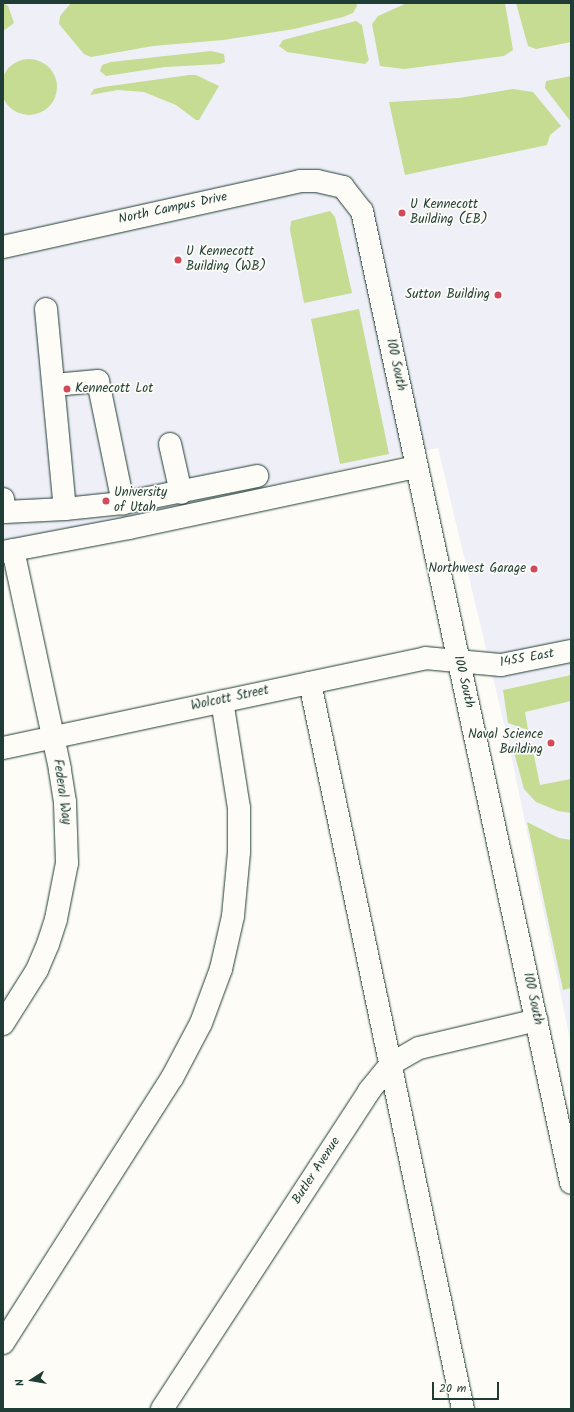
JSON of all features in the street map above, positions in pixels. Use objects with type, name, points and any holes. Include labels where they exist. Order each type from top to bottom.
[{"type":"street","name":"North Campus Drive","points":[[3,247],[300,182],[317,180],[343,188]]},
{"type":"street","name":"100 South","points":[[343,188],[352,196],[365,219],[416,467],[537,1020],[571,1183]]},
{"type":"street","points":[[46,309],[65,510]]},
{"type":"street","points":[[54,385],[98,382],[123,503]]},
{"type":"street","points":[[170,444],[181,493]]},
{"type":"street","points":[[8,551],[129,528],[416,467]]},
{"type":"street","points":[[4,506],[65,510],[123,503],[181,493],[257,476]]},
{"type":"street","name":"Federal Way","points":[[3,1024],[37,970],[50,938],[62,892],[67,863],[67,835],[60,769],[8,551]]},
{"type":"street","name":"1455 East","points":[[458,661],[501,666],[571,650]]},
{"type":"street","name":"Wolcott Street","points":[[3,748],[424,658],[458,661]]},
{"type":"street","points":[[310,682],[462,1409]]},
{"type":"street","points":[[3,1343],[172,1078],[201,1023],[221,970],[233,916],[239,852],[239,815],[222,701]]},
{"type":"street","name":"Butler Avenue","points":[[162,1409],[369,1091],[391,1064],[419,1048],[537,1020]]},
{"type":"shaded area","name":"University of Utah","points":[[3,3],[571,3],[571,1044],[508,740],[438,448],[398,456],[3,549]]},
{"type":"green space","points":[[4,3],[8,6],[14,23],[3,31]]},
{"type":"green space","points":[[71,3],[356,3],[357,6],[353,13],[343,17],[294,29],[223,40],[153,46],[91,57],[84,54],[59,24],[60,16]]},
{"type":"green space","points":[[407,3],[505,3],[513,50],[504,56],[404,69],[380,66],[372,24],[378,16]]},
{"type":"green space","points":[[516,3],[571,3],[571,42],[536,49],[528,46]]},
{"type":"green space","points":[[356,21],[362,25],[369,60],[365,64],[287,52],[279,46],[283,40]]},
{"type":"green space","points":[[211,51],[224,54],[225,62],[220,64],[165,67],[106,76],[100,71],[102,65],[111,62]]},
{"type":"green space","points":[[29,59],[40,61],[49,67],[55,76],[57,87],[55,98],[49,107],[40,113],[29,115],[18,113],[9,107],[3,98],[1,87],[3,76],[9,67],[18,61]]},
{"type":"green space","points":[[196,75],[219,86],[199,120],[196,120],[176,105],[144,92],[118,90],[90,95],[94,89],[103,87]]},
{"type":"green space","points":[[571,76],[571,122],[545,88],[546,81]]},
{"type":"green space","points":[[513,89],[533,92],[561,126],[550,135],[547,145],[405,175],[389,102],[459,98]]},
{"type":"green space","points":[[330,211],[335,217],[352,293],[304,303],[290,230],[291,221]]},
{"type":"green space","points":[[359,309],[389,454],[340,464],[311,319]]},
{"type":"green space","points":[[571,675],[571,701],[525,712],[528,730],[508,723],[503,690]]},
{"type":"green space","points":[[512,745],[533,751],[540,785],[571,779],[571,813],[558,811],[536,802],[524,789]]},
{"type":"green space","points":[[527,822],[559,838],[571,840],[571,988],[563,990]]},
{"type":"place","name":"U Kennecott Building (EB)","points":[[402,213]]},
{"type":"place","name":"U Kennecott Building (WB)","points":[[178,260]]},
{"type":"place","name":"Sutton Building","points":[[498,295]]},
{"type":"place","name":"Kennecott Lot","points":[[67,389]]},
{"type":"place","name":"University of Utah","points":[[106,501]]},
{"type":"place","name":"Northwest Garage","points":[[534,569]]},
{"type":"place","name":"Naval Science Building","points":[[551,743]]}]
